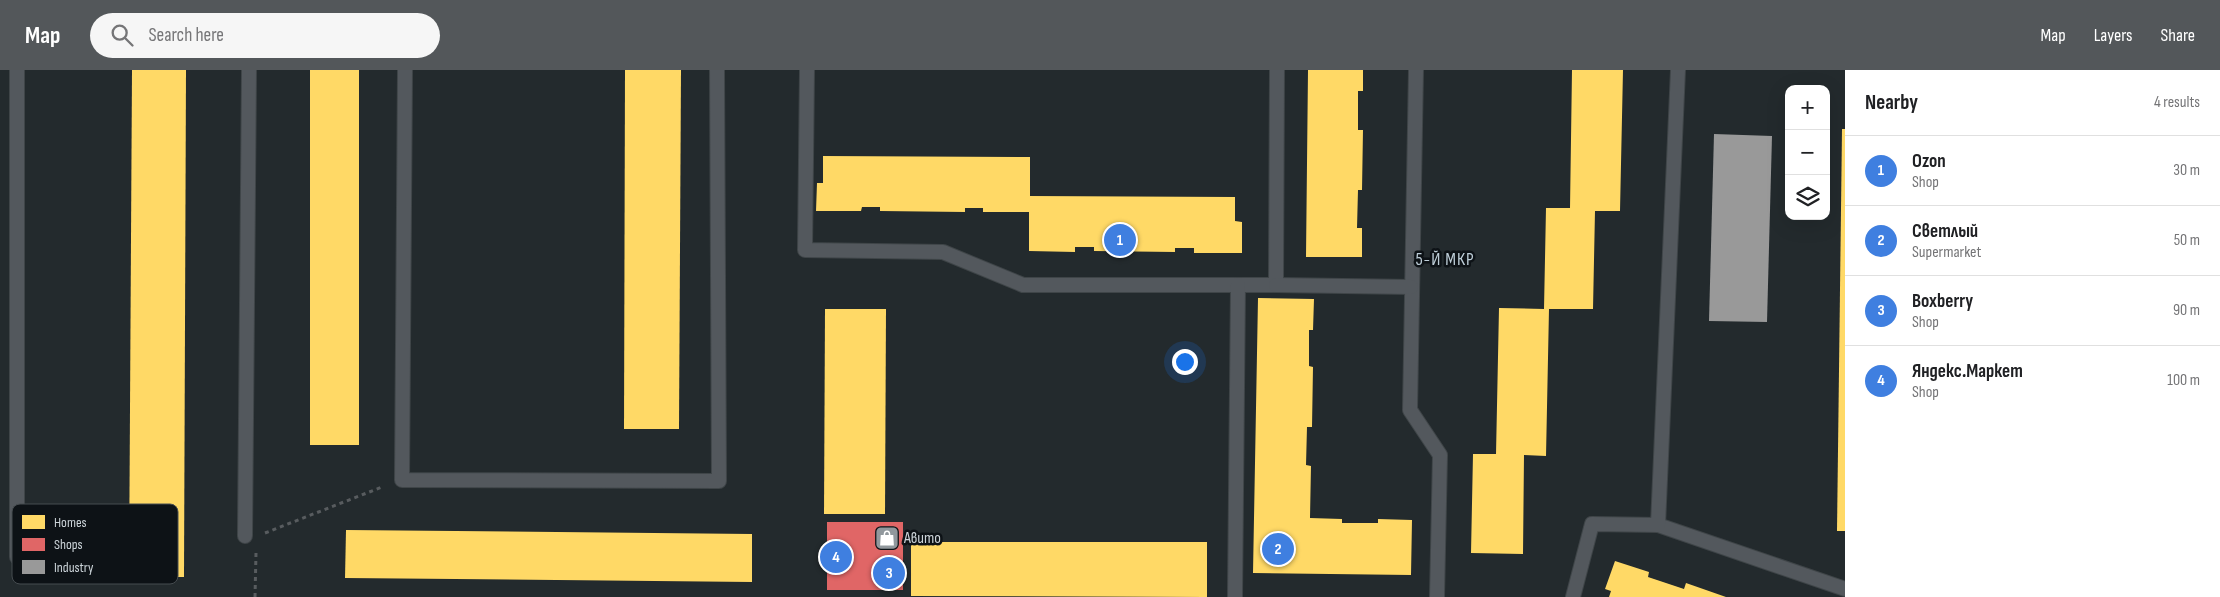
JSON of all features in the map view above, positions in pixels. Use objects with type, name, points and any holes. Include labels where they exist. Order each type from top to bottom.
[{"type":"lane","points":[[17,70],[17,504]]},
{"type":"lane","points":[[249,70],[252,540]]},
{"type":"lane","points":[[406,70],[402,480],[718,481],[717,70]]},
{"type":"lane","points":[[807,70],[805,250],[943,252],[1023,285],[1411,287]]},
{"type":"lane","points":[[1276,285],[1277,70]]},
{"type":"lane","points":[[1416,70],[1410,410],[1440,455],[1437,597]]},
{"type":"lane","points":[[1658,525],[1678,70]]},
{"type":"lane","points":[[1235,597],[1238,285]]},
{"type":"lane","points":[[1573,597],[1592,524],[1658,525],[1845,588]]},
{"type":"path","points":[[255,597],[252,540],[402,480]]},
{"type":"building: Homes","points":[[132,70],[186,70],[184,577],[178,577],[178,504],[129,504]]},
{"type":"building: Homes","points":[[310,70],[359,70],[359,445],[310,445]]},
{"type":"building: Homes","points":[[625,70],[681,70],[679,429],[624,429]]},
{"type":"building: Homes","points":[[1308,70],[1363,70],[1363,91],[1358,91],[1358,130],[1363,130],[1362,190],[1358,190],[1357,228],[1362,228],[1362,257],[1306,257]]},
{"type":"building: Homes","points":[[1572,70],[1623,70],[1620,211],[1595,211],[1593,309],[1549,309],[1546,456],[1524,455],[1523,554],[1471,553],[1473,454],[1496,454],[1499,308],[1544,309],[1546,208],[1570,208]]},
{"type":"building: Homes","points":[[1842,129],[1845,129],[1845,531],[1837,531]]},
{"type":"building: Homes","points":[[823,156],[1030,157],[1030,196],[1235,197],[1235,221],[1242,222],[1242,253],[1194,253],[1194,248],[1175,248],[1175,252],[1094,251],[1094,247],[1075,247],[1075,252],[1029,251],[1029,212],[983,212],[983,208],[965,208],[965,212],[880,211],[880,207],[862,207],[861,211],[816,211],[817,183],[823,183]]},
{"type":"building: Homes","points":[[1258,298],[1314,299],[1313,330],[1309,330],[1309,366],[1313,367],[1312,427],[1307,427],[1306,465],[1311,466],[1310,518],[1342,519],[1342,523],[1378,523],[1378,519],[1412,520],[1411,575],[1253,573]]},
{"type":"building: Homes","points":[[825,309],[886,309],[885,514],[824,514]]},
{"type":"building: Homes","points":[[346,530],[752,534],[752,582],[345,578]]},
{"type":"building: Homes","points":[[911,542],[1207,542],[1207,597],[911,596]]},
{"type":"building: Homes","points":[[1615,561],[1649,572],[1648,577],[1684,589],[1686,583],[1726,597],[1609,597],[1611,591],[1605,589]]},
{"type":"building: Shops","points":[[827,522],[903,522],[903,590],[827,590]]},
{"type":"building: Industry","points":[[1714,134],[1772,136],[1767,322],[1709,321]]},
{"type":"place","name":"Ozon","points":[[1120,240]]},
{"type":"place","name":"Авито","points":[[887,538]]},
{"type":"place","name":"Светлый","points":[[1278,549]]},
{"type":"place","name":"Яндекс.Маркет","points":[[836,557]]},
{"type":"place","name":"Boxberry","points":[[889,573]]},
{"type":"district","name":"5-Й МКР","points":[[1445,259]]}]
